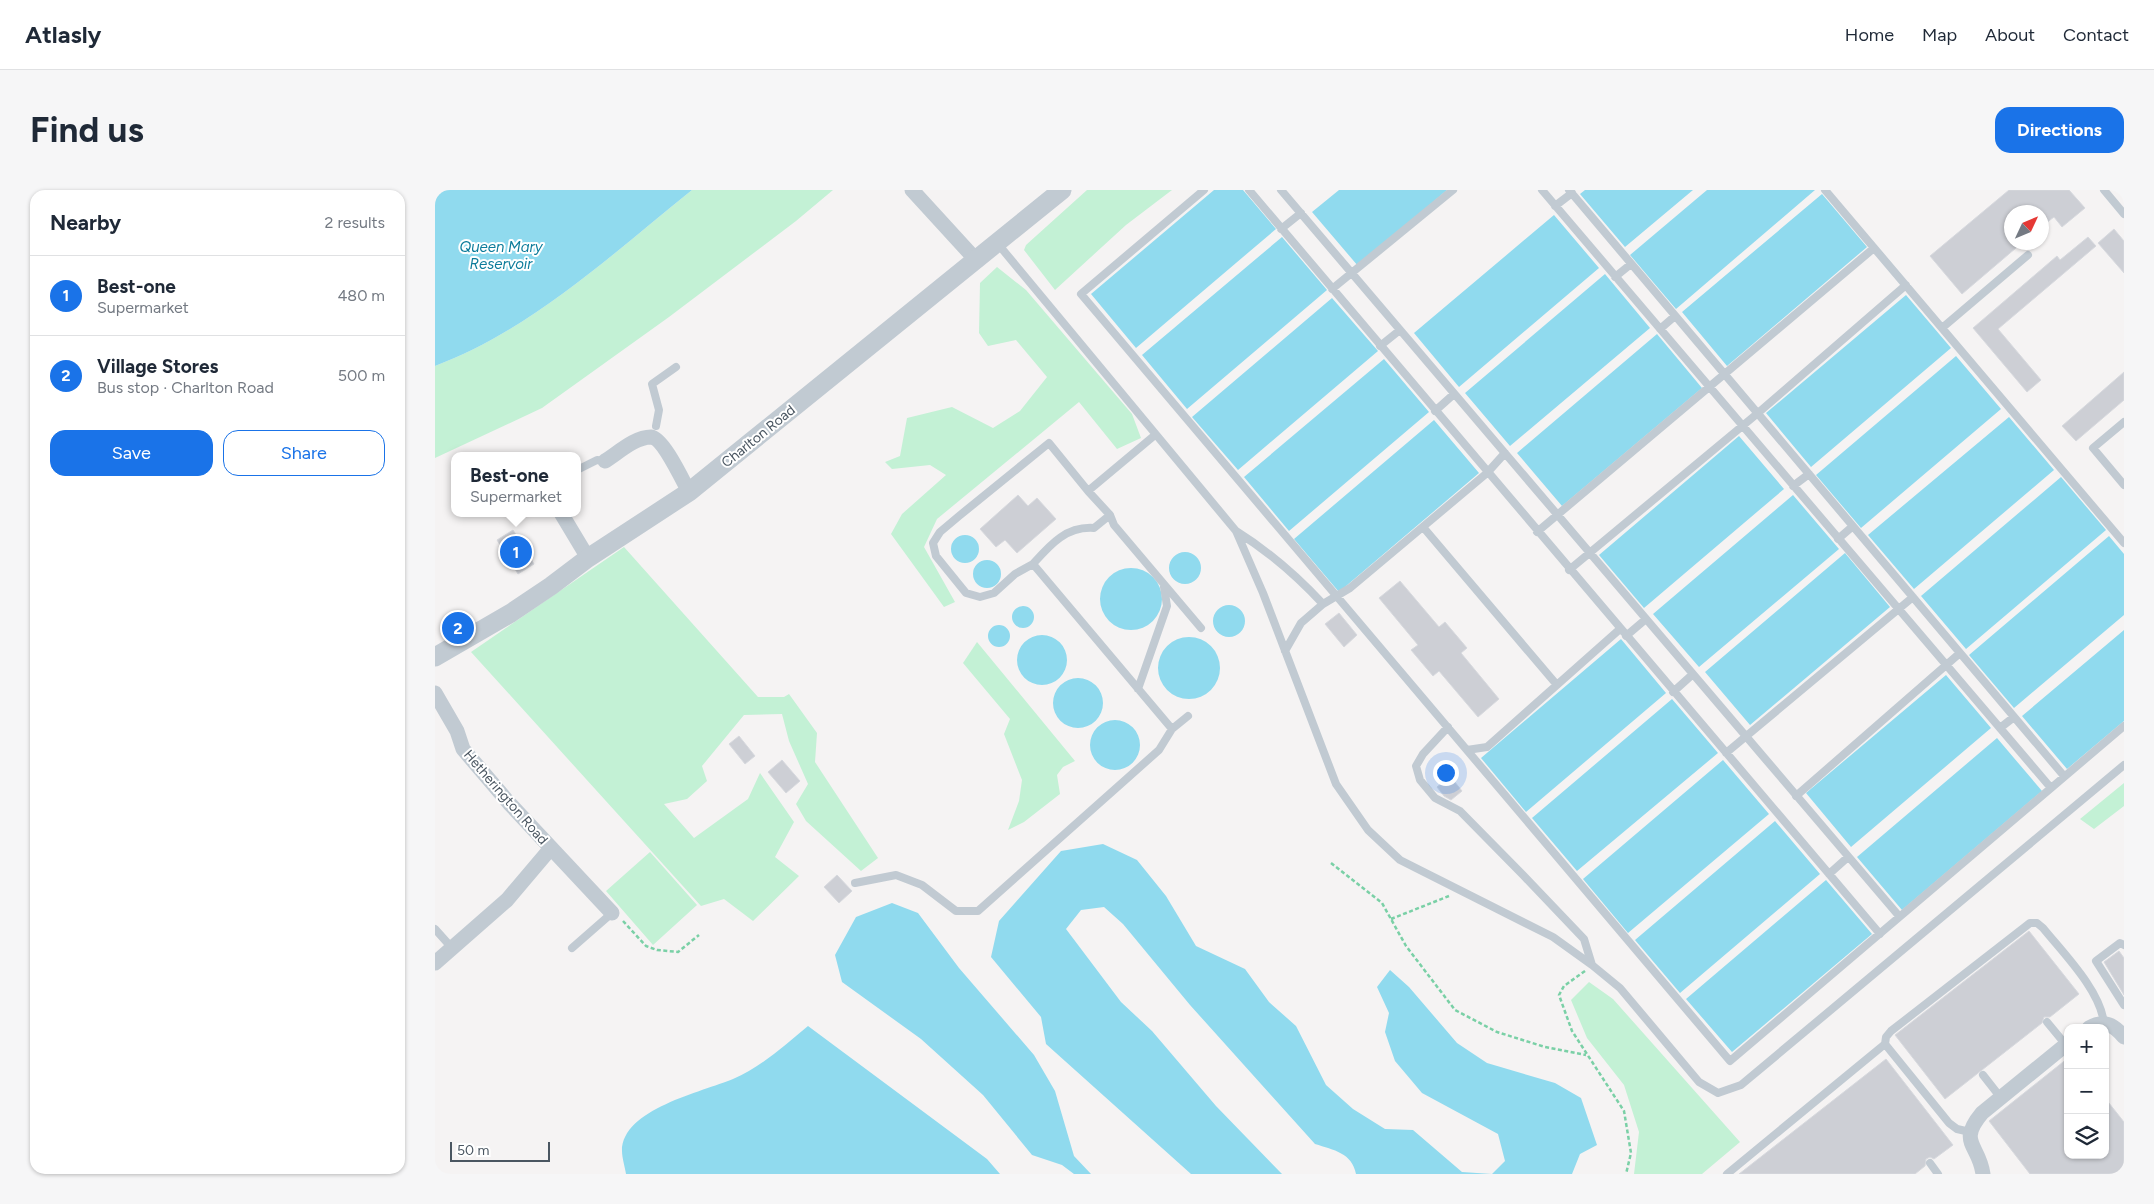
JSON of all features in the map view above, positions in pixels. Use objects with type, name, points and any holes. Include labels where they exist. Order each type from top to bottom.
[{"type":"street","points":[[912,190],[977,260]]},
{"type":"street","name":"Charlton Road","points":[[435,657],[511,613],[588,558],[689,492],[1062,190]]},
{"type":"street","points":[[605,460],[653,432],[668,454],[689,492]]},
{"type":"street","points":[[563,517],[588,558]]},
{"type":"street","name":"Hetherington Road","points":[[435,693],[457,731],[463,749],[509,804],[612,913]]},
{"type":"street","name":"Hetherington Road","points":[[435,963],[507,900],[551,848]]},
{"type":"street","points":[[2101,1024],[2114,1026],[2124,1037]]},
{"type":"street","points":[[1983,1174],[1981,1163],[1970,1144],[1970,1132],[1973,1124],[1982,1113],[2064,1046]]},
{"type":"lane","points":[[1205,190],[1081,294],[1730,1061],[2124,726]]},
{"type":"lane","points":[[1249,190],[1569,570],[1880,934]]},
{"type":"lane","points":[[1281,190],[1899,916]]},
{"type":"lane","points":[[1332,289],[1353,274],[1453,190]]},
{"type":"lane","points":[[1542,190],[2051,788]]},
{"type":"lane","points":[[1825,190],[2124,543]]},
{"type":"lane","points":[[2104,190],[2124,214]]},
{"type":"lane","points":[[1555,206],[1570,191],[2065,776]]},
{"type":"lane","points":[[1281,229],[1301,213]]},
{"type":"lane","points":[[997,244],[1236,531],[1259,546],[1305,585],[1323,604]]},
{"type":"lane","points":[[1537,532],[1874,248]]},
{"type":"lane","points":[[1942,328],[2028,256]]},
{"type":"lane","points":[[1615,277],[1631,264]]},
{"type":"lane","points":[[1569,570],[1757,413],[1906,285]]},
{"type":"lane","points":[[1660,329],[1675,316]]},
{"type":"lane","points":[[1380,346],[1400,330]]},
{"type":"lane","points":[[653,432],[659,410],[652,384],[676,367]]},
{"type":"lane","points":[[1435,411],[1454,394]]},
{"type":"lane","points":[[2124,422],[2093,448],[2124,484]]},
{"type":"lane","points":[[1088,490],[1155,435]]},
{"type":"lane","points":[[1109,515],[1093,528],[1081,527],[1053,541],[1033,564],[1015,574],[994,593],[979,597],[966,593],[936,556],[933,544],[940,532],[1049,443],[1109,515],[1114,525],[1201,628]]},
{"type":"lane","points":[[1285,651],[1301,624],[1323,604],[1337,597],[1423,527],[1487,473],[1505,453]]},
{"type":"lane","points":[[581,468],[597,460],[605,460]]},
{"type":"lane","points":[[1793,486],[1809,474]]},
{"type":"lane","points":[[1838,539],[1853,526]]},
{"type":"lane","points":[[1423,527],[1557,685]]},
{"type":"lane","points":[[1236,531],[1336,784],[1368,830],[1400,860],[1553,937],[1592,965],[1621,988],[1699,1082],[1717,1094],[1741,1085],[2124,765]]},
{"type":"lane","points":[[1033,564],[1172,729]]},
{"type":"lane","points":[[1138,689],[1167,606],[1163,583]]},
{"type":"lane","points":[[1726,753],[1913,597]]},
{"type":"lane","points":[[1626,636],[1646,619]]},
{"type":"lane","points":[[1467,750],[1487,747],[1620,629]]},
{"type":"lane","points":[[1796,796],[1960,653]]},
{"type":"lane","points":[[1673,692],[1693,674]]},
{"type":"lane","points":[[855,883],[896,876],[923,885],[956,911],[977,911],[1159,750],[1172,729],[1188,716]]},
{"type":"lane","points":[[2000,728],[2014,716]]},
{"type":"lane","points":[[1448,727],[1423,754],[1416,766],[1419,780],[1435,798],[1460,811],[1584,939],[1592,965]]},
{"type":"lane","points":[[1829,874],[1848,857]]},
{"type":"lane","points":[[572,948],[612,913]]},
{"type":"lane","points":[[1727,1174],[1885,1044],[1886,1037],[1891,1031],[2030,923],[2037,923],[2043,928],[2095,996],[2102,1009],[2104,1023]]},
{"type":"lane","points":[[435,929],[452,948]]},
{"type":"lane","points":[[2124,945],[2120,943],[2096,961],[2124,1005]]},
{"type":"lane","points":[[2047,1022],[2064,1041]]},
{"type":"lane","points":[[1885,1044],[1949,1123],[1957,1129],[1970,1132]]},
{"type":"lane","points":[[1983,1075],[2001,1098]]},
{"type":"lane","points":[[1930,1163],[1938,1174]]},
{"type":"path","points":[[1331,863],[1381,903],[1406,946],[1455,1010],[1497,1032],[1545,1047],[1586,1056]]},
{"type":"path","points":[[1391,919],[1462,891]]},
{"type":"path","points":[[612,913],[645,946],[657,950],[678,952],[699,935]]},
{"type":"path","points":[[1592,965],[1577,979],[1564,986],[1559,995],[1572,1031],[1586,1056],[1624,1111],[1631,1153],[1626,1174]]},
{"type":"green space","points":[[692,190],[833,190],[796,221],[669,317],[542,408],[435,458],[435,366],[505,332],[538,311],[601,264]]},
{"type":"green space","points":[[1087,190],[1172,190],[1126,225],[1055,290],[1024,250],[1026,245]]},
{"type":"green space","points":[[997,267],[1026,290],[1132,414],[1141,438],[1117,449],[1079,402],[937,519],[924,547],[955,602],[944,607],[891,534],[902,514],[946,475],[930,465],[892,469],[885,462],[900,456],[907,418],[952,407],[993,428],[1020,411],[1047,377],[1016,340],[988,346],[979,333],[980,283]]},
{"type":"green space","points":[[624,547],[758,697],[784,697],[789,694],[817,733],[815,762],[878,858],[861,871],[806,821],[796,804],[808,784],[789,741],[782,714],[744,715],[702,766],[707,781],[687,799],[664,804],[694,838],[748,799],[760,773],[794,822],[775,857],[799,876],[753,921],[724,899],[701,906],[471,652]]},
{"type":"green space","points":[[977,642],[1075,761],[1063,767],[1057,775],[1060,794],[1024,822],[1008,830],[1019,801],[1022,780],[1004,734],[1010,719],[963,663]]},
{"type":"green space","points":[[2124,783],[2124,806],[2094,829],[2080,819]]},
{"type":"green space","points":[[650,852],[697,905],[653,945],[606,891]]},
{"type":"green space","points":[[1589,982],[1613,999],[1740,1142],[1702,1174],[1634,1174],[1639,1132],[1624,1085],[1587,1038],[1571,1000]]},
{"type":"water","name":"Queen Mary Reservoir","points":[[435,190],[692,190],[601,264],[538,311],[505,332],[435,366]]},
{"type":"water","points":[[1214,190],[1243,190],[1276,229],[1136,348],[1091,294]]},
{"type":"water","points":[[1339,190],[1447,190],[1358,266],[1312,212]]},
{"type":"water","points":[[1585,190],[1693,190],[1625,247],[1580,194]]},
{"type":"water","points":[[1707,190],[1815,190],[1676,309],[1630,255]]},
{"type":"water","points":[[1822,194],[1867,247],[1727,366],[1682,312]]},
{"type":"water","points":[[1554,215],[1599,268],[1459,387],[1414,333]]},
{"type":"water","points":[[1282,237],[1327,290],[1187,409],[1142,355]]},
{"type":"water","points":[[1605,274],[1650,328],[1510,446],[1465,393]]},
{"type":"water","points":[[1906,295],[1951,348],[1811,467],[1766,413]]},
{"type":"water","points":[[1332,298],[1378,351],[1238,470],[1192,417]]},
{"type":"water","points":[[1657,334],[1702,388],[1562,506],[1517,453]]},
{"type":"water","points":[[1956,356],[2001,409],[1861,528],[1816,475]]},
{"type":"water","points":[[1384,359],[1429,412],[1289,531],[1244,477]]},
{"type":"water","points":[[2009,417],[2054,470],[1914,589],[1868,535]]},
{"type":"water","points":[[1434,420],[1479,473],[1339,592],[1294,539]]},
{"type":"water","points":[[1739,436],[1784,489],[1644,608],[1599,555]]},
{"type":"water","points":[[2061,477],[2106,530],[1966,649],[1921,596]]},
{"type":"water","points":[[1793,495],[1839,549],[1699,667],[1653,614]]},
{"type":"water","points":[[965,535],[975,539],[979,549],[975,559],[965,563],[955,559],[951,549],[955,539]]},
{"type":"water","points":[[2109,536],[2124,554],[2124,615],[2014,708],[1969,655]]},
{"type":"water","points":[[1185,552],[1191,553],[1196,557],[1200,562],[1200,574],[1196,579],[1191,583],[1185,584],[1179,583],[1174,579],[1170,574],[1169,568],[1170,562],[1174,557],[1179,553]]},
{"type":"water","points":[[1845,553],[1890,607],[1750,725],[1705,672]]},
{"type":"water","points":[[987,560],[997,564],[1001,574],[997,584],[987,588],[977,584],[973,574],[977,564]]},
{"type":"water","points":[[1131,568],[1148,573],[1153,577],[1157,582],[1162,599],[1157,616],[1153,621],[1148,625],[1131,630],[1114,625],[1109,621],[1105,616],[1100,599],[1105,582],[1109,577],[1114,573]]},
{"type":"water","points":[[1229,605],[1235,606],[1240,610],[1244,615],[1244,627],[1240,632],[1235,636],[1229,637],[1223,636],[1218,632],[1214,627],[1213,621],[1214,615],[1218,610],[1223,606]]},
{"type":"water","points":[[1023,606],[1031,609],[1034,617],[1031,625],[1023,628],[1015,625],[1012,617],[1015,609]]},
{"type":"water","points":[[999,625],[1007,628],[1010,636],[1007,644],[999,647],[991,644],[988,636],[991,628]]},
{"type":"water","points":[[2124,630],[2124,721],[2067,769],[2022,716]]},
{"type":"water","points":[[1042,635],[1060,642],[1067,660],[1060,678],[1042,685],[1024,678],[1017,660],[1024,642]]},
{"type":"water","points":[[1189,637],[1206,642],[1211,646],[1215,651],[1220,668],[1215,685],[1211,690],[1206,694],[1189,699],[1172,694],[1167,690],[1163,685],[1158,668],[1163,651],[1167,646],[1172,642]]},
{"type":"water","points":[[1621,639],[1666,693],[1526,812],[1481,758]]},
{"type":"water","points":[[1946,675],[1991,728],[1851,847],[1806,793]]},
{"type":"water","points":[[1078,678],[1096,685],[1103,703],[1096,721],[1078,728],[1060,721],[1053,703],[1060,685]]},
{"type":"water","points":[[1672,699],[1718,753],[1577,871],[1532,818]]},
{"type":"water","points":[[1115,720],[1133,727],[1140,745],[1133,763],[1115,770],[1097,763],[1090,745],[1097,727]]},
{"type":"water","points":[[1997,738],[2042,791],[1902,910],[1857,857]]},
{"type":"water","points":[[1723,760],[1769,814],[1628,933],[1583,879]]},
{"type":"water","points":[[1775,821],[1820,874],[1680,993],[1635,940]]},
{"type":"water","points":[[1103,844],[1137,860],[1166,896],[1196,946],[1245,969],[1269,1002],[1296,1026],[1326,1085],[1353,1109],[1385,1129],[1413,1130],[1462,1172],[1492,1174],[1356,1174],[1351,1161],[1341,1153],[1315,1144],[1190,1005],[1123,924],[1104,907],[1081,910],[1066,929],[1121,1002],[1152,1031],[1216,1106],[1282,1174],[1191,1174],[1046,1044],[1041,1017],[991,957],[999,921],[1061,851]]},
{"type":"water","points":[[1826,880],[1872,934],[1732,1052],[1686,999]]},
{"type":"water","points":[[892,903],[918,913],[959,968],[1034,1055],[1055,1091],[1074,1156],[1091,1174],[1074,1174],[1062,1165],[1032,1155],[983,1095],[921,1039],[842,982],[835,955],[856,917]]},
{"type":"water","points":[[1390,970],[1409,987],[1457,1043],[1487,1063],[1555,1083],[1581,1098],[1597,1145],[1580,1154],[1572,1174],[1492,1174],[1505,1161],[1498,1134],[1422,1093],[1395,1061],[1385,1032],[1389,1013],[1377,987]]},
{"type":"water","points":[[808,1026],[987,1159],[1000,1174],[626,1174],[622,1151],[625,1136],[635,1124],[649,1113],[666,1104],[743,1074],[772,1055]]},
{"type":"building","points":[[2009,190],[2069,190],[2085,208],[2062,227],[2054,217],[2049,221],[2049,205],[2004,205],[2004,250],[2014,250],[1962,294],[1930,256]]},
{"type":"building","points":[[2114,229],[2124,241],[2124,273],[2098,243]]},
{"type":"building","points":[[2088,237],[2096,246],[1998,329],[2041,380],[2027,392],[1973,328],[2057,256],[2060,260]]},
{"type":"building","points":[[2124,372],[2124,400],[2076,441],[2062,426]]},
{"type":"building","points":[[1018,495],[1028,506],[1037,498],[1056,519],[1017,553],[1005,540],[996,547],[980,529]]},
{"type":"building","points":[[513,530],[534,564],[518,574],[497,540]]},
{"type":"building","points":[[1400,581],[1439,627],[1445,622],[1467,648],[1461,653],[1499,699],[1478,717],[1439,671],[1433,676],[1411,650],[1418,645],[1379,598]]},
{"type":"building","points":[[1339,613],[1357,635],[1344,647],[1325,624]]},
{"type":"building","points":[[739,736],[755,756],[745,764],[729,744]]},
{"type":"building","points":[[782,760],[800,781],[786,793],[768,772]]},
{"type":"building","points":[[1450,776],[1462,791],[1451,800],[1444,796],[1437,787]]},
{"type":"building","points":[[837,875],[852,891],[839,903],[824,887]]},
{"type":"building","points":[[2029,931],[2079,994],[2050,1017],[2044,1017],[2042,1023],[1945,1099],[1895,1035]]},
{"type":"building","points":[[2119,951],[2124,958],[2124,995],[2104,962]]},
{"type":"building","points":[[1886,1059],[1953,1145],[1934,1159],[1930,1157],[1926,1159],[1925,1166],[1915,1174],[1739,1174]]},
{"type":"building","points":[[2064,1061],[2064,1159],[2109,1159],[2109,1103],[2124,1122],[2124,1174],[2030,1174],[1989,1121]]},
{"type":"place","name":"Best-one","points":[[516,552]]},
{"type":"place","name":"Village Stores","points":[[458,628]]}]
